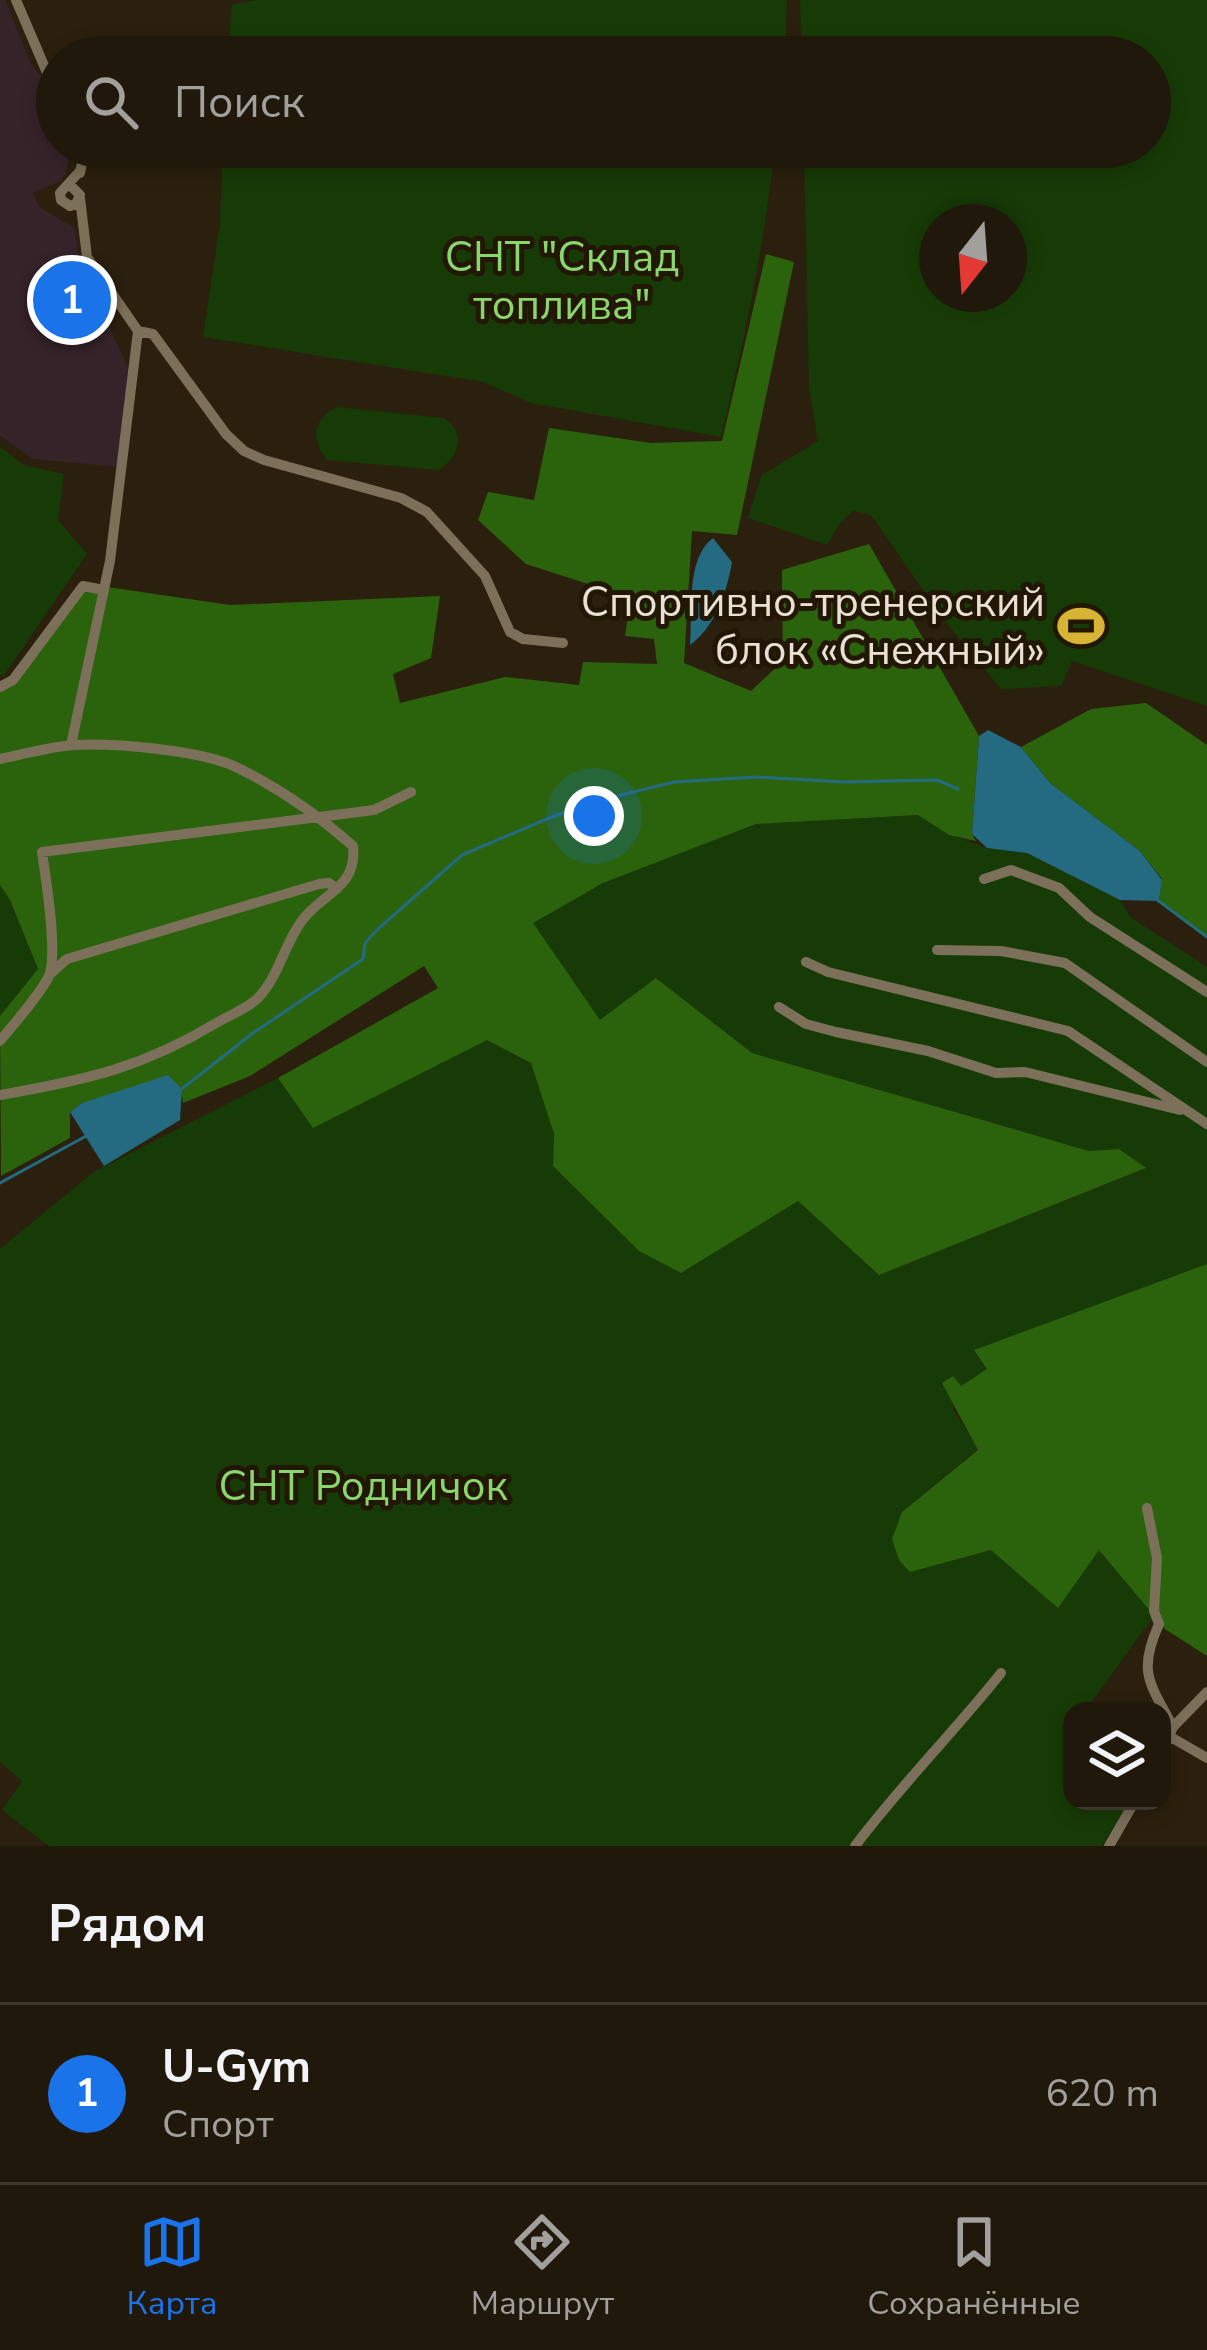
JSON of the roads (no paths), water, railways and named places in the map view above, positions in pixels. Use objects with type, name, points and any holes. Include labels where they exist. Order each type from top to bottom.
[{"type":"street","points":[[16,0],[36,47]]},
{"type":"street","points":[[71,746],[124,473],[138,331],[87,257],[75,195],[81,168]]},
{"type":"street","points":[[138,331],[153,334],[226,434],[244,451],[401,498],[427,512],[485,576],[510,632],[523,639],[563,644]]},
{"type":"street","points":[[0,687],[14,680],[83,586],[104,590]]},
{"type":"street","points":[[0,759],[71,746],[161,750],[234,765],[319,816],[353,846],[355,864],[337,889],[304,917],[258,998],[190,1040],[130,1066],[95,1079],[0,1095]]},
{"type":"street","points":[[50,974],[52,924],[42,852],[374,810],[411,792]]},
{"type":"street","points":[[983,879],[1011,870],[1059,888],[1090,917],[1207,992]]},
{"type":"street","points":[[0,1041],[67,958],[319,884],[329,883],[337,889]]},
{"type":"street","points":[[937,950],[1001,951],[1065,963],[1207,1062]]},
{"type":"street","points":[[806,962],[828,972],[1068,1031],[1207,1124]]},
{"type":"street","points":[[779,1007],[806,1024],[836,1032],[1190,1113]]},
{"type":"street","points":[[1147,1508],[1156,1558],[1154,1611],[1159,1624],[1146,1653],[1149,1679],[1159,1702]]},
{"type":"street","points":[[855,1846],[917,1766],[1001,1673]]},
{"type":"street","points":[[1207,1693],[1171,1731],[1207,1758]]},
{"type":"street","points":[[1109,1846],[1130,1810]]},
{"type":"water","points":[[713,538],[732,562],[730,573],[713,619],[690,645],[694,573],[704,547]]},
{"type":"water","points":[[988,730],[1021,747],[1050,783],[1140,851],[1162,880],[1159,901],[1120,900],[1027,853],[987,848],[972,834],[979,736]]},
{"type":"water","points":[[168,1075],[182,1089],[180,1120],[104,1166],[70,1112],[82,1103]]},
{"type":"waterway","points":[[183,1088],[253,1033],[363,959],[365,943],[378,929],[462,855],[554,816],[674,782],[756,777],[937,780],[958,789]]},
{"type":"waterway","points":[[1156,899],[1207,937]]},
{"type":"waterway","points":[[0,1183],[88,1135]]},
{"type":"place","name":"U-Gym","points":[[72,300]]},
{"type":"place","name":"Спортивно-тренерский блок «Снежный»","points":[[1081,626]]},
{"type":"park label","name":"СНТ \"Склад топлива\"","points":[[562,281]]},
{"type":"park label","name":"СНТ Родничок","points":[[363,1486]]}]
